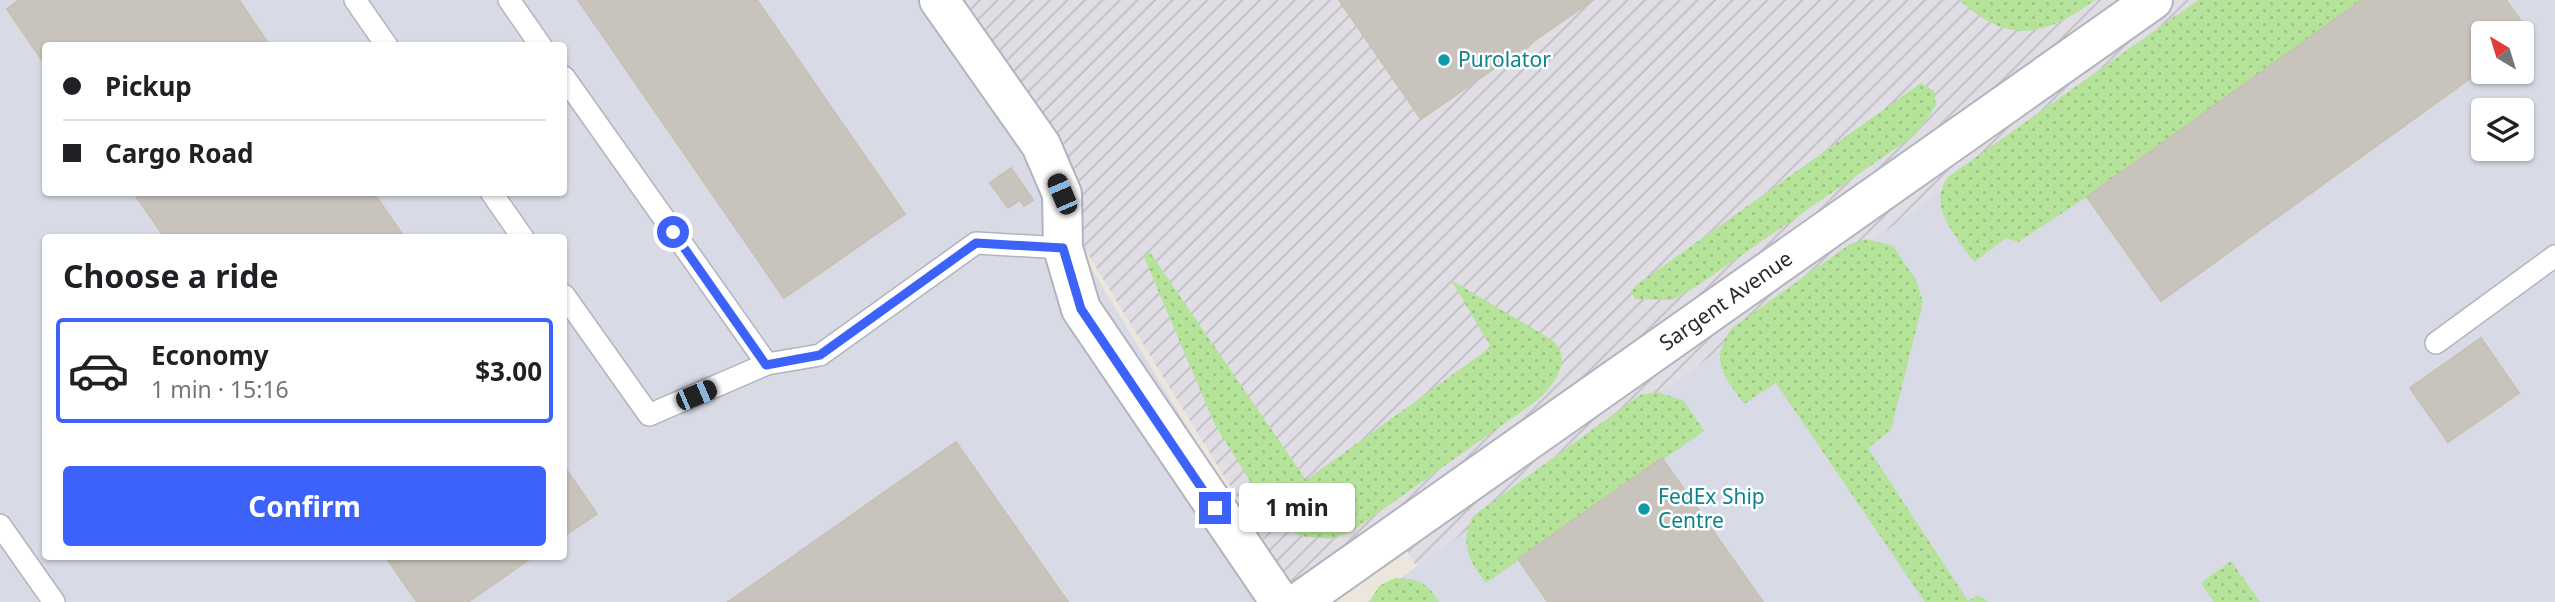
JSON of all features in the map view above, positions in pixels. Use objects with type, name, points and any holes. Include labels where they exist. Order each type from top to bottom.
[{"type":"street","points":[[939,0],[1041,145],[1062,194],[1063,248],[1081,309],[1280,602]]},
{"type":"street","name":"Sargent Avenue","points":[[1299,602],[2153,0]]},
{"type":"lane","points":[[355,0],[384,42]]},
{"type":"lane","points":[[509,0],[538,42]]},
{"type":"lane","points":[[567,81],[766,365]]},
{"type":"lane","points":[[494,196],[520,234]]},
{"type":"lane","points":[[567,299],[649,415],[766,365],[820,355],[976,243],[1063,248]]},
{"type":"lane","points":[[2436,343],[2555,256]]},
{"type":"lane","points":[[0,525],[54,602]]},
{"type":"shaded area","points":[[0,0],[929,0],[1293,602],[0,602]]},
{"type":"shaded area","points":[[932,0],[2555,0],[2555,368],[1438,602],[1389,521],[1294,590]]},
{"type":"shaded area","points":[[2209,0],[2555,0],[2555,602],[1367,602]]},
{"type":"green space","points":[[1960,0],[2095,0],[2060,22],[2027,31],[2011,30],[1995,24],[1978,15]]},
{"type":"green space","points":[[2198,0],[2362,0],[2087,197],[2018,242],[2006,238],[1974,262],[1946,221],[1942,210],[1942,188],[1948,177]]},
{"type":"green space","points":[[1921,83],[1934,91],[1936,106],[1915,135],[1697,286],[1672,300],[1635,299],[1631,291],[1635,286]]},
{"type":"green space","points":[[1867,239],[1893,246],[1916,280],[1923,302],[1891,430],[1868,448],[1968,601],[1978,595],[1988,602],[1925,602],[1776,383],[1744,404],[1722,368],[1721,350],[1732,328],[1850,244]]},
{"type":"green space","points":[[1149,251],[1306,480],[1491,347],[1451,280],[1554,341],[1562,357],[1559,372],[1539,399],[1351,532],[1330,539],[1300,536],[1282,526],[1267,508],[1215,425],[1144,257]]},
{"type":"green space","points":[[1658,392],[1684,401],[1704,431],[1486,583],[1471,559],[1466,543],[1473,516],[1640,395]]},
{"type":"green space","points":[[2231,561],[2260,602],[2214,602],[2201,583]]},
{"type":"green space","points":[[1395,578],[1421,583],[1439,602],[1369,602],[1379,586]]},
{"type":"building","points":[[19,0],[239,0],[267,42],[42,42],[42,60],[7,9]]},
{"type":"building","points":[[578,0],[757,0],[905,214],[784,298]]},
{"type":"building","name":"Purolator","points":[[1339,0],[1593,0],[1421,119]]},
{"type":"building","points":[[2362,0],[2506,0],[2521,21],[2471,21],[2471,78],[2161,301],[2087,197]]},
{"type":"building","points":[[1011,168],[1033,200],[1024,206],[1020,200],[1008,208],[990,183]]},
{"type":"building","points":[[136,196],[376,196],[402,234],[162,234]]},
{"type":"building","points":[[2481,338],[2519,393],[2448,442],[2410,388]]},
{"type":"building","points":[[956,442],[1068,602],[728,602]]},
{"type":"building","name":"FedEx Ship Centre","points":[[1662,458],[1763,602],[1548,602],[1518,559]]},
{"type":"building","points":[[567,470],[597,514],[567,534]]},
{"type":"building","points":[[388,560],[528,560],[468,602],[417,602]]},
{"type":"place","name":"Purolator","points":[[1444,60]]},
{"type":"place","name":"FedEx Ship Centre","points":[[1644,509]]},
{"type":"route","points":[[673,232],[766,365],[820,355],[976,243],[1063,248],[1081,309],[1215,508]]}]
